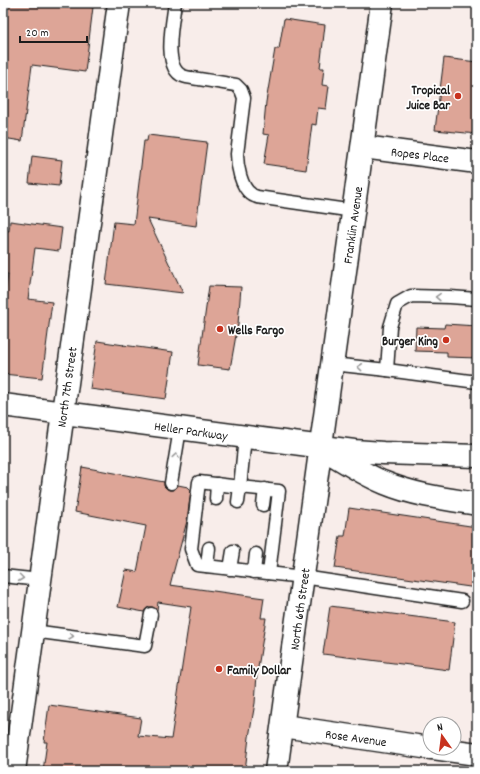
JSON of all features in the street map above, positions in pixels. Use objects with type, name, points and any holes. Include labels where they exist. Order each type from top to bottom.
[{"type":"street","name":"North 7th Street","points":[[14,771],[119,3]]},
{"type":"street","name":"Franklin Avenue","points":[[321,448],[382,3]]},
{"type":"street","name":"Ropes Place","points":[[363,147],[477,162]]},
{"type":"street","name":"Heller Parkway","points":[[3,406],[354,452],[477,456]]},
{"type":"street","name":"Heller Parkway","points":[[321,448],[384,483],[402,490],[477,504]]},
{"type":"street","name":"North 6th Street","points":[[276,771],[321,448]]},
{"type":"street","name":"Rose Avenue","points":[[283,726],[422,747]]},
{"type":"street","points":[[462,752],[477,754]]},
{"type":"lane","points":[[175,3],[170,37],[170,50],[175,70],[182,76],[236,85],[241,90],[244,98],[244,107],[237,162],[238,169],[246,188],[251,194],[257,197],[354,211]]},
{"type":"lane","points":[[387,370],[390,327],[398,304],[411,296],[477,299]]},
{"type":"lane","points":[[332,364],[477,382]]},
{"type":"lane","points":[[171,483],[180,429]]},
{"type":"lane","points":[[238,502],[245,437]]},
{"type":"lane","points":[[269,573],[279,491],[199,482],[191,549],[197,565],[303,577],[462,601]]},
{"type":"lane","points":[[216,499],[217,484]]},
{"type":"lane","points":[[263,505],[265,489]]},
{"type":"lane","points":[[207,566],[209,548]]},
{"type":"lane","points":[[230,569],[233,551]]},
{"type":"lane","points":[[254,572],[256,554]]},
{"type":"lane","points":[[3,576],[40,580]]},
{"type":"lane","points":[[33,631],[145,646],[151,614]]},
{"type":"building","points":[[3,3],[90,3],[90,7],[93,7],[85,72],[32,65],[22,141],[3,138]]},
{"type":"building","points":[[284,19],[325,25],[320,68],[324,68],[322,85],[329,86],[326,109],[318,108],[316,125],[312,124],[306,170],[264,164],[269,135],[263,134],[266,102],[275,49],[279,49]]},
{"type":"building","name":"Tropical Juice Bar","points":[[444,58],[477,62],[477,134],[435,130]]},
{"type":"building","points":[[148,135],[207,142],[196,226],[148,219],[183,293],[106,284],[114,222],[134,224],[144,141],[147,141]]},
{"type":"building","points":[[32,156],[62,160],[59,186],[29,183]]},
{"type":"building","points":[[10,221],[62,228],[59,251],[35,248],[28,299],[52,302],[42,378],[3,374],[3,305],[8,274],[3,274],[3,230],[9,231]]},
{"type":"building","name":"Wells Fargo","points":[[209,286],[241,287],[238,324],[230,369],[198,365]]},
{"type":"building","name":"Burger King","points":[[445,324],[477,326],[477,358],[447,357],[447,352],[415,351],[416,327],[444,328]]},
{"type":"building","points":[[97,341],[173,352],[166,399],[90,389]]},
{"type":"building","points":[[82,467],[164,482],[164,486],[169,490],[174,490],[178,485],[188,487],[191,490],[187,521],[170,585],[264,598],[261,618],[266,618],[257,674],[255,703],[245,771],[43,771],[47,742],[44,742],[49,705],[141,718],[138,736],[171,739],[191,607],[158,602],[157,610],[153,607],[149,607],[144,612],[118,607],[126,570],[137,572],[146,526],[75,512]]},
{"type":"building","points":[[349,508],[477,527],[477,588],[335,568],[340,536],[345,536]]},
{"type":"building","points":[[330,606],[455,622],[449,670],[323,654]]},
{"type":"place","name":"Tropical Juice Bar","points":[[458,96]]},
{"type":"place","name":"Wells Fargo","points":[[220,329]]},
{"type":"place","name":"Burger King","points":[[446,340]]},
{"type":"place","name":"Family Dollar","points":[[219,669]]}]
